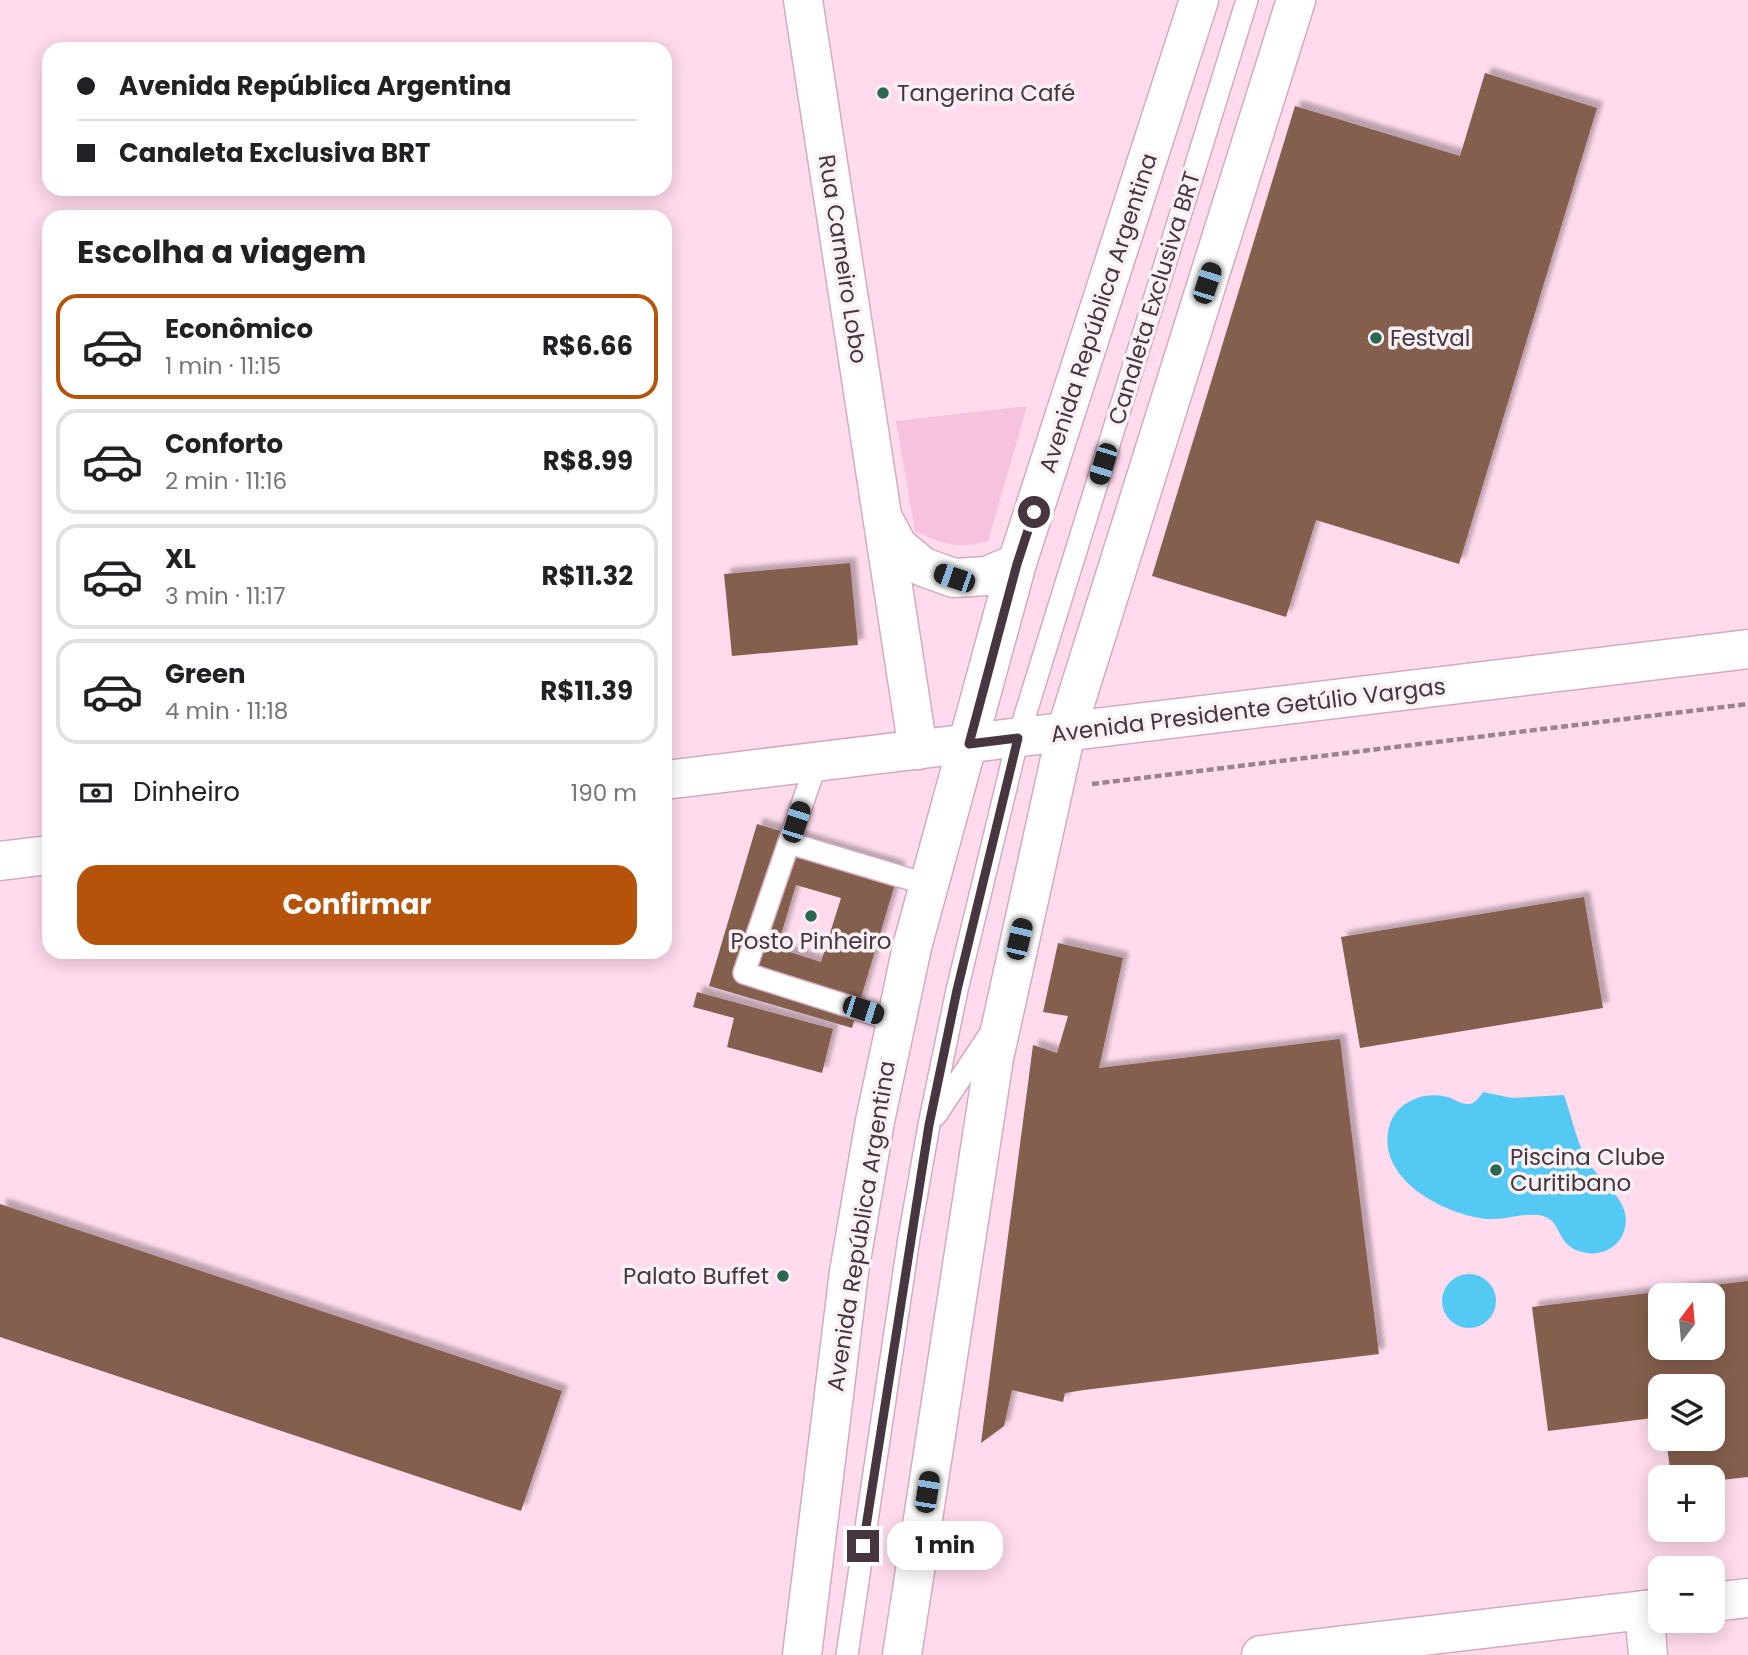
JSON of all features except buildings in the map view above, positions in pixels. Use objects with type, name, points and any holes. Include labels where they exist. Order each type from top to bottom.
[{"type":"street","name":"Rua Carneiro Lobo","points":[[803,0],[918,750]]},
{"type":"street","name":"Avenida República Argentina","points":[[802,1655],[849,1272],[895,1021],[929,885],[1017,564],[1199,0]]},
{"type":"street","points":[[902,1655],[1001,1019],[1066,732],[1296,0]]},
{"type":"street","name":"Rua Carneiro Lobo","points":[[882,517],[898,546],[923,567],[954,578],[987,576],[1017,564]]},
{"type":"street","name":"Avenida Presidente Getúlio Vargas","points":[[672,779],[1748,649]]},
{"type":"street","points":[[0,861],[42,856]]},
{"type":"street","points":[[1725,1601],[1748,1598]]},
{"type":"street","points":[[1261,1655],[1648,1609]]},
{"type":"street","points":[[1648,1655],[1650,1633]]},
{"type":"lane","name":"Canaleta Exclusiva BRT","points":[[847,1655],[905,1265],[929,1125],[957,990],[1018,738],[1247,0]]},
{"type":"lane","points":[[817,761],[744,973],[895,1021]]},
{"type":"lane","points":[[789,843],[929,885]]},
{"type":"lane","name":"Canaleta Exclusiva BRT","points":[[929,1125],[1001,1019]]},
{"type":"path","points":[[1084,785],[1748,704]]},
{"type":"shaded area","points":[[1027,406],[988,541],[968,545],[951,544],[915,531],[896,421]]},
{"type":"water","name":"Piscina Clube Curitibano","points":[[1483,1092],[1512,1098],[1564,1095],[1583,1153],[1622,1204],[1626,1224],[1617,1243],[1597,1253],[1581,1252],[1567,1244],[1550,1219],[1539,1215],[1499,1219],[1469,1216],[1432,1201],[1415,1190],[1401,1176],[1387,1143],[1390,1124],[1399,1109],[1413,1100],[1430,1095],[1470,1104]]},
{"type":"water","points":[[1474,1274],[1484,1278],[1492,1286],[1496,1301],[1492,1316],[1484,1324],[1464,1328],[1454,1324],[1446,1316],[1442,1296],[1446,1286],[1454,1278]]},
{"type":"place","name":"Tangerina Café","points":[[883,93]]},
{"type":"place","name":"Festval","points":[[1376,338]]},
{"type":"place","name":"Posto Pinheiro","points":[[811,916]]},
{"type":"place","name":"Piscina Clube Curitibano","points":[[1496,1170]]},
{"type":"place","name":"Palato Buffet","points":[[783,1276]]},
{"type":"route","points":[[863,1546],[909,1238],[929,1125],[957,990],[1018,738],[969,744],[1017,564],[1034,512]]}]
